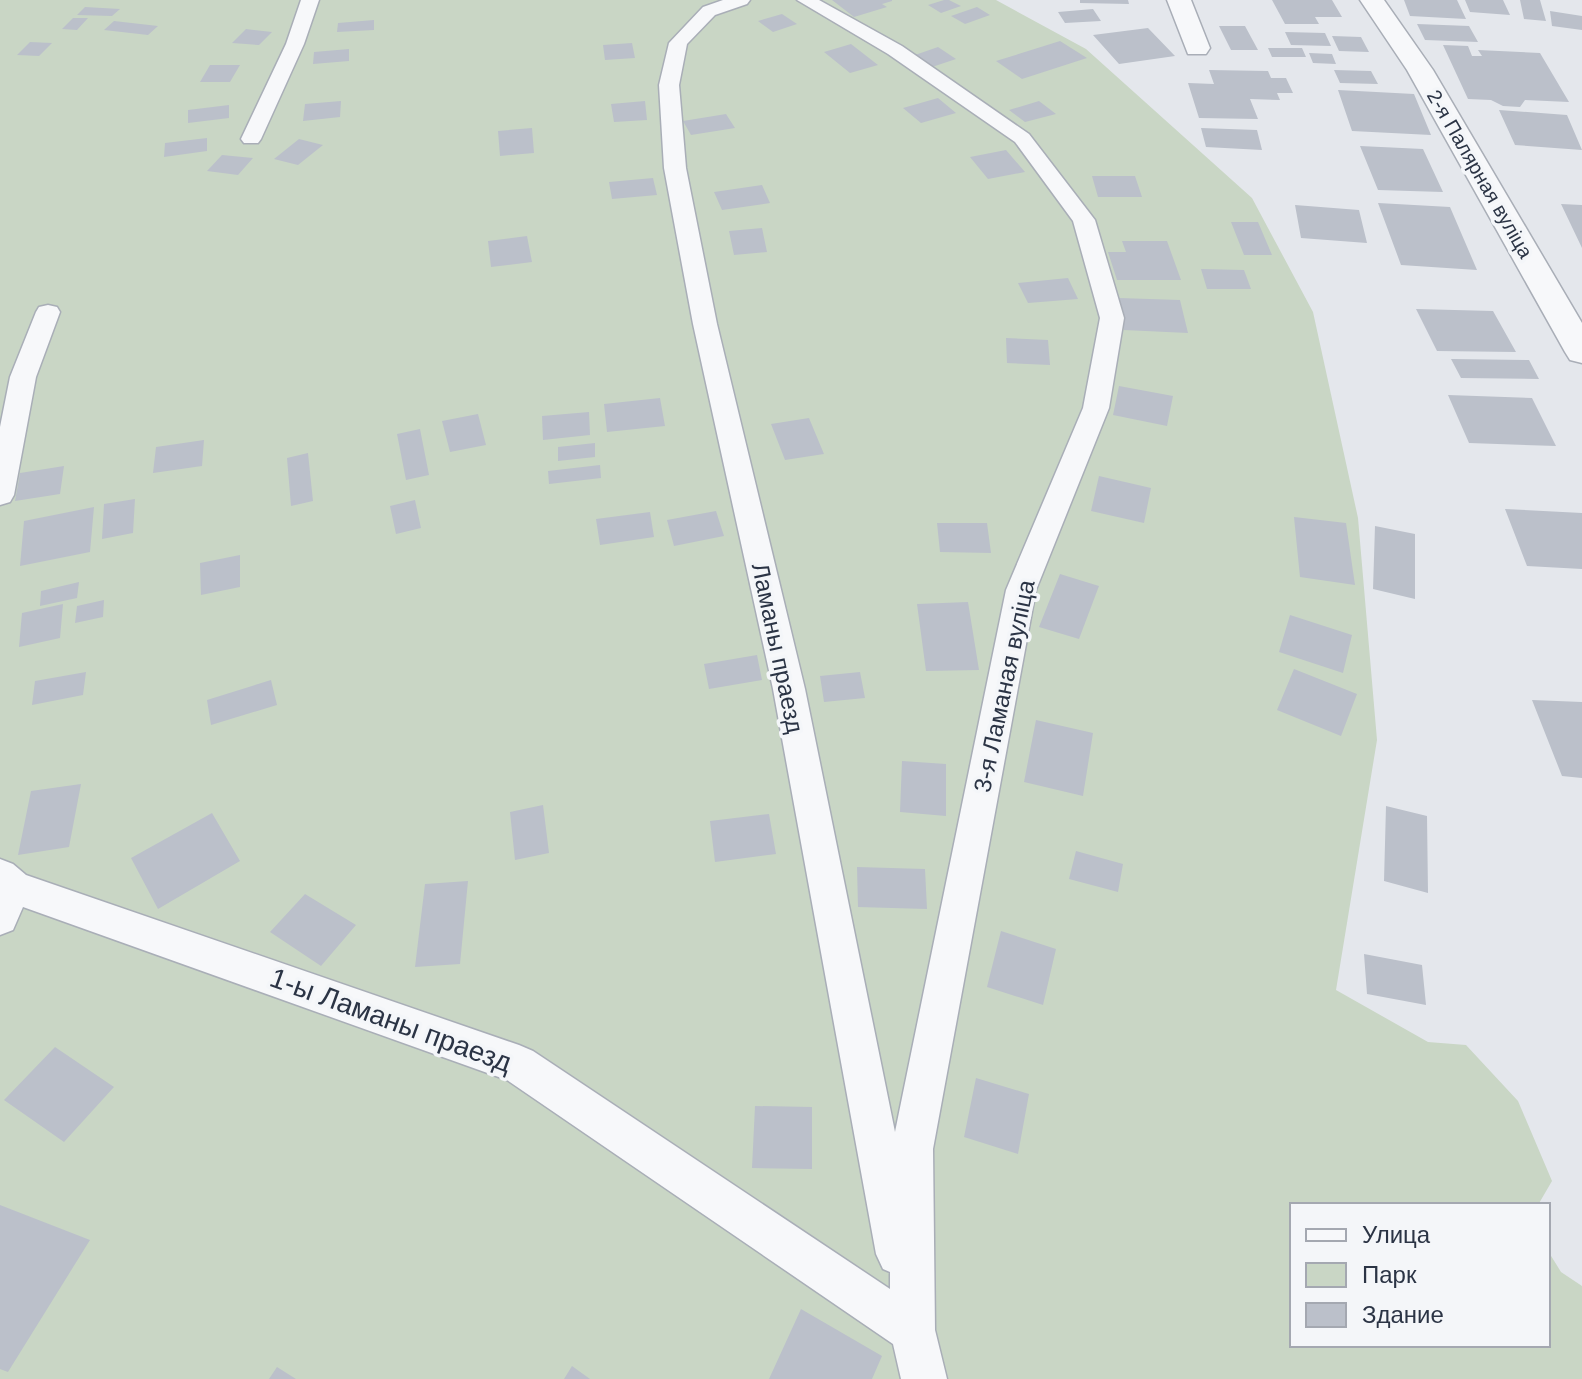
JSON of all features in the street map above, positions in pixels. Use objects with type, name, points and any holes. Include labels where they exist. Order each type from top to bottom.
[{"type":"street","points":[[1179,0],[1197,48]]},
{"type":"street","name":"2-я Палярная вуліца","points":[[1372,0],[1420,70],[1582,352]]},
{"type":"lane","points":[[251,139],[295,44],[310,0]]},
{"type":"lane","name":"Ламаны праезд","points":[[741,0],[709,11],[678,43],[669,85],[675,168],[705,324],[789,689],[912,1330]]},
{"type":"lane","name":"3-я Ламаная вуліца","points":[[806,0],[895,50],[1022,138],[1084,220],[1112,318],[1096,408],[1021,590],[912,1149],[912,1330],[924,1379]]},
{"type":"lane","points":[[0,495],[23,377],[48,312]]},
{"type":"lane","name":"1-ы Ламаны праезд","points":[[5,893],[519,1065],[912,1330]]},
{"type":"green space","points":[[0,0],[996,0],[1086,49],[1252,198],[1313,312],[1358,518],[1377,740],[1336,990],[1428,1042],[1466,1045],[1518,1101],[1552,1181],[1539,1203],[1290,1203],[1290,1347],[1550,1347],[1550,1254],[1561,1272],[1582,1286],[1582,1379],[0,1379]]},
{"type":"building","points":[[832,0],[892,1],[882,4],[887,7],[854,17]]},
{"type":"building","points":[[944,0],[961,6],[941,13],[928,5]]},
{"type":"building","points":[[1080,0],[1128,0],[1129,4],[1080,3]]},
{"type":"building","points":[[1272,0],[1332,0],[1342,17],[1315,17],[1319,24],[1285,24]]},
{"type":"building","points":[[1404,0],[1457,0],[1466,19],[1410,16]]},
{"type":"building","points":[[1465,0],[1503,0],[1510,15],[1470,12]]},
{"type":"building","points":[[1520,0],[1540,0],[1546,21],[1524,19]]},
{"type":"building","points":[[85,7],[120,9],[112,16],[77,15]]},
{"type":"building","points":[[977,7],[990,15],[965,24],[951,16]]},
{"type":"building","points":[[1093,9],[1101,21],[1065,23],[1058,12]]},
{"type":"building","points":[[1550,11],[1582,16],[1582,30],[1552,26]]},
{"type":"building","points":[[782,14],[797,24],[773,32],[758,21]]},
{"type":"building","points":[[73,18],[88,18],[77,30],[62,29]]},
{"type":"building","points":[[374,20],[374,30],[337,32],[338,23]]},
{"type":"building","points":[[114,21],[158,26],[148,35],[104,30]]},
{"type":"building","points":[[1417,24],[1469,26],[1478,42],[1425,40]]},
{"type":"building","points":[[1219,26],[1245,26],[1258,50],[1231,50]]},
{"type":"building","points":[[1148,28],[1175,56],[1119,64],[1093,35]]},
{"type":"building","points":[[246,29],[272,32],[259,45],[232,43]]},
{"type":"building","points":[[1285,32],[1325,33],[1331,46],[1291,45]]},
{"type":"building","points":[[1332,36],[1361,37],[1369,52],[1339,51]]},
{"type":"building","points":[[1060,41],[1087,58],[1022,79],[996,61]]},
{"type":"building","points":[[30,42],[52,43],[39,56],[17,55]]},
{"type":"building","points":[[632,43],[635,58],[605,60],[603,45]]},
{"type":"building","points":[[851,44],[878,65],[850,73],[824,52]]},
{"type":"building","points":[[1443,45],[1468,46],[1472,56],[1482,56],[1478,50],[1540,53],[1569,102],[1525,100],[1520,107],[1503,106],[1491,100],[1468,99]]},
{"type":"building","points":[[938,47],[956,59],[932,67],[915,55]]},
{"type":"building","points":[[1268,48],[1302,48],[1306,57],[1272,57]]},
{"type":"building","points":[[349,49],[349,61],[313,64],[314,52]]},
{"type":"building","points":[[1309,53],[1332,54],[1336,64],[1313,63]]},
{"type":"building","points":[[210,65],[240,65],[230,82],[200,82]]},
{"type":"building","points":[[1209,70],[1268,71],[1271,78],[1286,78],[1293,93],[1277,93],[1280,100],[1250,99],[1258,119],[1199,118],[1188,83],[1214,84]]},
{"type":"building","points":[[1334,70],[1371,71],[1378,84],[1340,83]]},
{"type":"building","points":[[1338,90],[1414,94],[1431,135],[1352,131]]},
{"type":"building","points":[[938,98],[956,113],[921,123],[903,108]]},
{"type":"building","points":[[341,101],[340,117],[303,121],[305,104]]},
{"type":"building","points":[[645,101],[647,120],[614,122],[611,104]]},
{"type":"building","points":[[1039,101],[1056,114],[1025,122],[1009,110]]},
{"type":"building","points":[[229,105],[229,118],[188,123],[188,110]]},
{"type":"building","points":[[1499,110],[1567,115],[1582,150],[1515,145]]},
{"type":"building","points":[[726,114],[735,128],[691,135],[683,121]]},
{"type":"building","points":[[532,128],[534,153],[500,156],[498,131]]},
{"type":"building","points":[[1201,128],[1257,130],[1262,150],[1206,147]]},
{"type":"building","points":[[207,138],[207,151],[164,157],[165,143]]},
{"type":"building","points":[[299,139],[323,145],[298,165],[274,159]]},
{"type":"building","points":[[1360,146],[1423,149],[1443,192],[1378,190]]},
{"type":"building","points":[[1006,150],[1025,172],[988,179],[970,157]]},
{"type":"building","points":[[222,155],[253,158],[238,175],[207,171]]},
{"type":"building","points":[[1092,176],[1135,176],[1142,197],[1098,197]]},
{"type":"building","points":[[653,178],[657,195],[612,199],[609,182]]},
{"type":"building","points":[[762,185],[770,203],[722,210],[714,192]]},
{"type":"building","points":[[1378,203],[1450,207],[1477,270],[1401,265]]},
{"type":"building","points":[[1561,204],[1582,205],[1582,248]]},
{"type":"building","points":[[1295,205],[1359,210],[1367,243],[1301,238]]},
{"type":"building","points":[[1231,222],[1258,222],[1272,255],[1244,255]]},
{"type":"building","points":[[762,228],[767,252],[734,255],[729,231]]},
{"type":"building","points":[[527,236],[532,262],[491,267],[488,241]]},
{"type":"building","points":[[1122,241],[1167,241],[1181,280],[1117,280],[1108,252],[1126,252]]},
{"type":"building","points":[[1201,269],[1244,270],[1251,289],[1207,289]]},
{"type":"building","points":[[1068,278],[1078,299],[1028,303],[1018,283]]},
{"type":"building","points":[[1119,298],[1180,300],[1188,333],[1124,330]]},
{"type":"building","points":[[1416,309],[1493,311],[1516,352],[1437,351]]},
{"type":"building","points":[[1006,338],[1048,340],[1050,365],[1007,363]]},
{"type":"building","points":[[1451,359],[1529,360],[1539,379],[1461,378]]},
{"type":"building","points":[[1119,386],[1173,396],[1167,426],[1113,415]]},
{"type":"building","points":[[1448,395],[1532,398],[1556,446],[1469,443]]},
{"type":"building","points":[[660,398],[665,426],[607,432],[604,404]]},
{"type":"building","points":[[589,412],[590,435],[543,440],[542,416]]},
{"type":"building","points":[[478,414],[486,445],[450,452],[442,421]]},
{"type":"building","points":[[809,418],[824,454],[785,460],[771,424]]},
{"type":"building","points":[[420,429],[429,475],[406,480],[397,434]]},
{"type":"building","points":[[204,440],[202,466],[153,473],[156,447]]},
{"type":"building","points":[[595,443],[595,457],[558,461],[558,447]]},
{"type":"building","points":[[308,453],[313,501],[291,506],[287,458]]},
{"type":"building","points":[[600,465],[601,478],[549,484],[548,471]]},
{"type":"building","points":[[64,466],[60,494],[15,501],[20,473]]},
{"type":"building","points":[[1099,476],[1151,488],[1144,523],[1091,511]]},
{"type":"building","points":[[135,499],[133,533],[102,539],[104,504]]},
{"type":"building","points":[[415,500],[421,528],[396,534],[390,506]]},
{"type":"building","points":[[94,507],[90,552],[20,566],[24,521]]},
{"type":"building","points":[[1505,509],[1582,513],[1582,569],[1527,566]]},
{"type":"building","points":[[716,511],[724,536],[674,546],[667,520]]},
{"type":"building","points":[[650,512],[654,537],[600,545],[596,519]]},
{"type":"building","points":[[1294,517],[1346,523],[1355,585],[1300,577]]},
{"type":"building","points":[[937,523],[987,523],[991,553],[940,552]]},
{"type":"building","points":[[1375,526],[1415,534],[1415,599],[1373,589]]},
{"type":"building","points":[[240,555],[240,587],[201,595],[200,563]]},
{"type":"building","points":[[1060,574],[1099,586],[1079,639],[1039,627]]},
{"type":"building","points":[[79,582],[77,598],[40,606],[41,591]]},
{"type":"building","points":[[104,600],[103,617],[75,623],[77,606]]},
{"type":"building","points":[[968,602],[979,670],[926,671],[917,604]]},
{"type":"building","points":[[63,604],[60,638],[19,647],[22,613]]},
{"type":"building","points":[[1290,615],[1352,635],[1343,673],[1279,652]]},
{"type":"building","points":[[757,655],[762,680],[709,689],[704,664]]},
{"type":"building","points":[[1294,669],[1357,694],[1341,736],[1277,710]]},
{"type":"building","points":[[86,672],[83,695],[32,705],[35,681]]},
{"type":"building","points":[[860,672],[865,698],[824,702],[820,676]]},
{"type":"building","points":[[271,680],[277,705],[211,725],[207,700]]},
{"type":"building","points":[[1532,700],[1582,702],[1582,778],[1562,776]]},
{"type":"building","points":[[1036,720],[1093,733],[1083,796],[1024,782]]},
{"type":"building","points":[[902,761],[946,764],[946,816],[900,812]]},
{"type":"building","points":[[81,784],[69,847],[18,855],[31,791]]},
{"type":"building","points":[[543,805],[549,853],[515,860],[510,812]]},
{"type":"building","points":[[1386,806],[1427,816],[1428,893],[1384,881]]},
{"type":"building","points":[[212,813],[240,861],[158,909],[131,858]]},
{"type":"building","points":[[769,814],[776,854],[715,862],[710,821]]},
{"type":"building","points":[[1076,851],[1123,864],[1118,892],[1069,879]]},
{"type":"building","points":[[857,867],[925,869],[927,909],[858,907]]},
{"type":"building","points":[[468,881],[460,964],[415,967],[425,884]]},
{"type":"building","points":[[305,894],[356,925],[321,966],[270,932]]},
{"type":"building","points":[[1001,931],[1056,949],[1043,1005],[987,987]]},
{"type":"building","points":[[1364,954],[1422,965],[1426,1005],[1367,994]]},
{"type":"building","points":[[55,1047],[114,1087],[64,1142],[4,1100]]},
{"type":"building","points":[[976,1078],[1029,1094],[1018,1154],[964,1137]]},
{"type":"building","points":[[755,1106],[812,1107],[812,1169],[752,1168]]},
{"type":"building","points":[[0,1205],[90,1240],[8,1372],[0,1369]]},
{"type":"building","points":[[801,1309],[882,1356],[872,1379],[769,1379]]},
{"type":"building","points":[[572,1366],[590,1379],[564,1379]]},
{"type":"building","points":[[277,1367],[296,1379],[269,1379]]}]
